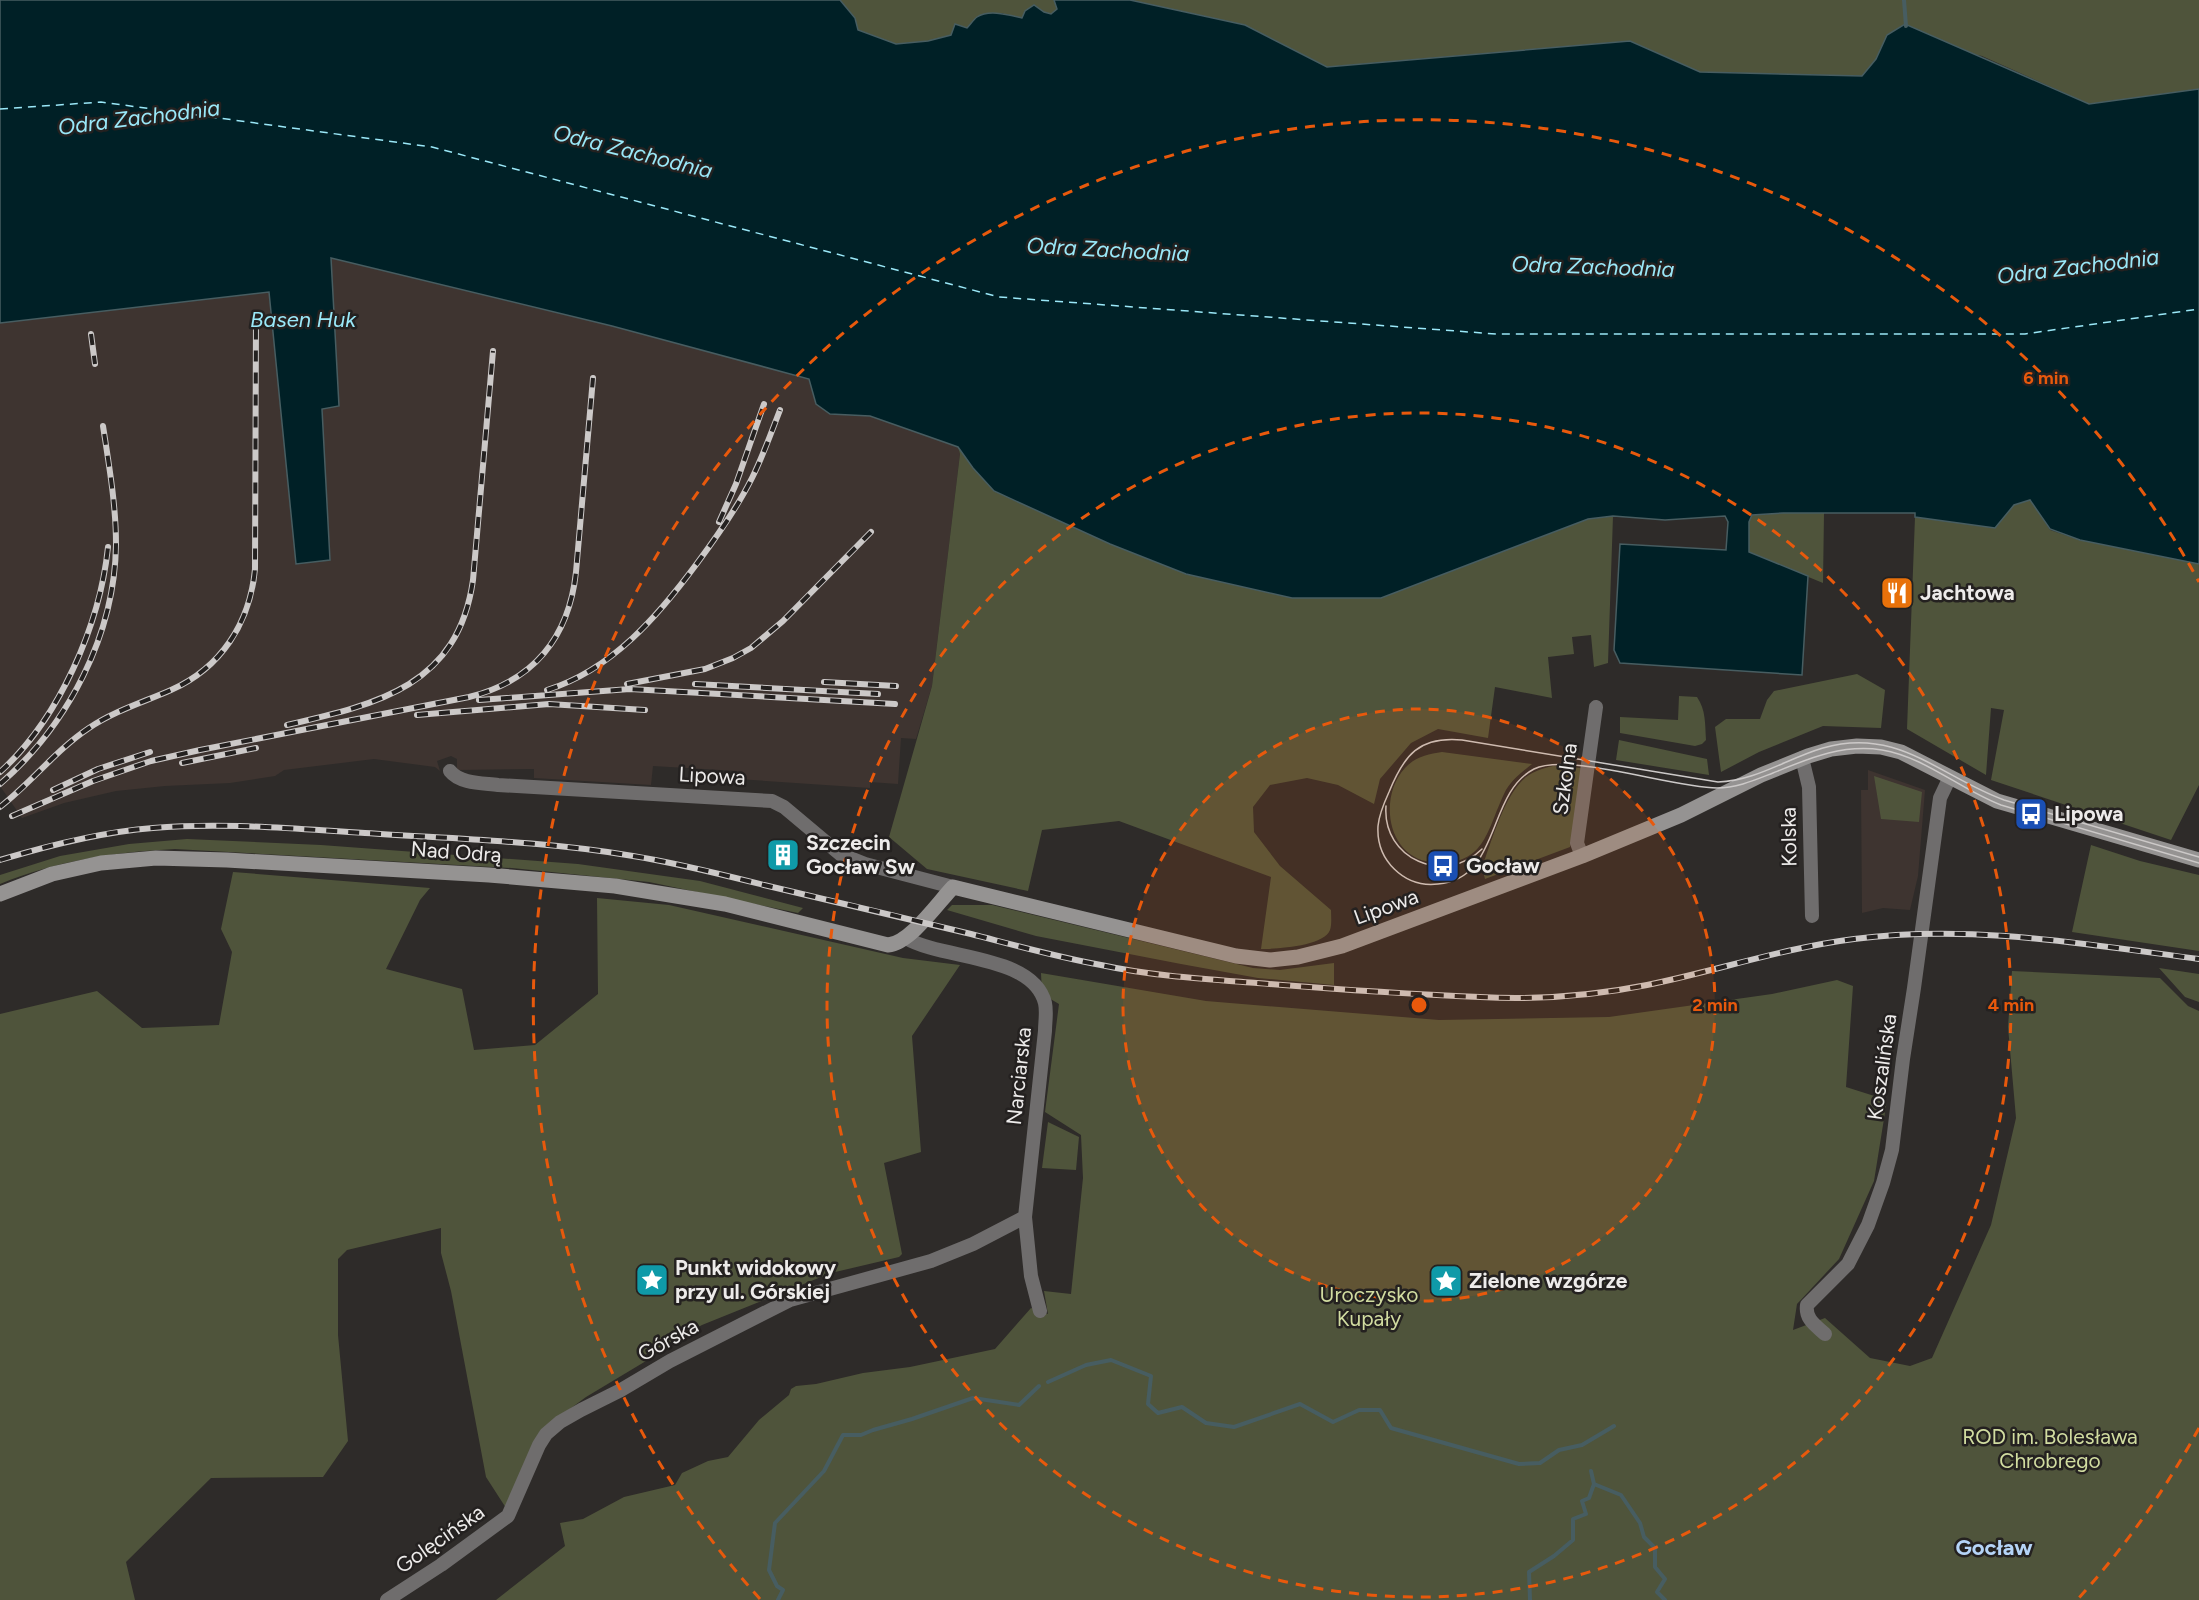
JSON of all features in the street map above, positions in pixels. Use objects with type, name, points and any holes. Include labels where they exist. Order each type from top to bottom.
[{"type":"street","name":"Szkolna","points":[[1582,856],[1577,843],[1596,707]]},
{"type":"street","name":"Lipowa","points":[[450,771],[461,779],[498,785],[772,801],[784,807],[840,854],[865,864],[1230,955],[1277,960],[1310,955],[1342,946],[1582,856],[1681,815],[1755,778],[1802,758],[1841,747],[1881,747],[1905,754],[1989,797],[2008,804],[2199,860]]},
{"type":"street","name":"Kolska","points":[[1802,758],[1809,787],[1812,916]]},
{"type":"street","name":"Koszalińska","points":[[1825,1334],[1808,1318],[1807,1305],[1848,1264],[1861,1243],[1883,1183],[1892,1150],[1940,798],[1950,777]]},
{"type":"street","name":"Nad Odrą","points":[[0,894],[52,874],[101,862],[156,858],[227,860],[489,875],[615,886],[725,904],[883,944],[897,944],[906,938]]},
{"type":"street","points":[[906,938],[953,887]]},
{"type":"street","name":"Narciarska","points":[[906,938],[929,948],[1013,968],[1042,994],[1045,1004],[1045,1031],[1024,1217],[1031,1276],[1040,1311]]},
{"type":"street","name":"Górska","points":[[513,1507],[539,1445],[546,1434],[560,1422],[581,1410],[670,1361],[790,1300],[931,1261],[973,1244],[1024,1217]]},
{"type":"street","name":"Golęcińska","points":[[387,1600],[441,1566],[501,1522],[513,1507]]},
{"type":"shaded area","points":[[330,258],[612,326],[809,379],[816,404],[830,414],[870,416],[958,447],[960,454],[932,686],[916,739],[901,738],[898,784],[870,782],[870,788],[737,779],[737,771],[653,766],[651,785],[534,778],[534,769],[457,770],[457,759],[451,756],[437,761],[440,771],[435,767],[374,759],[284,770],[275,776],[230,783],[116,791],[64,803],[22,818],[0,786],[0,323],[269,292],[296,564],[330,560],[322,408],[339,406]]},
{"type":"shaded area","points":[[1868,770],[1925,790],[1918,876],[1910,910],[1883,908],[1862,913],[1861,790],[1868,790]]},
{"type":"green space","points":[[840,0],[1054,0],[1058,9],[1051,14],[1044,12],[1022,18],[1000,13],[977,17],[967,28],[952,35],[928,41],[896,44],[858,30],[855,18]]},
{"type":"green space","points":[[1130,0],[2199,0],[2199,89],[2089,104],[1982,56],[1887,35],[1876,59],[1863,76],[1700,72],[1629,41],[1327,67],[1245,25]]},
{"type":"green space","points":[[958,447],[973,468],[1588,519],[1613,516],[1608,663],[1594,667],[1591,635],[1572,637],[1574,654],[1548,657],[1552,698],[1495,687],[1488,738],[1438,729],[1411,743],[1380,779],[1374,804],[1338,785],[1307,778],[1270,785],[1253,807],[1254,832],[1280,866],[1331,910],[1330,930],[1319,940],[1310,943],[1261,949],[1271,877],[1119,821],[1042,830],[1028,891],[927,869],[889,837],[932,686],[960,454]]},
{"type":"green space","points":[[2030,499],[2050,530],[2080,540],[2199,564],[2199,785],[2171,840],[1991,780],[2004,710],[1991,708],[1986,775],[1907,729],[1915,517],[1995,528],[2014,505]]},
{"type":"green space","points":[[1824,513],[1823,583],[1748,552],[1749,522],[1752,515]]},
{"type":"green space","points":[[1857,674],[1885,690],[1881,728],[1823,726],[1759,752],[1721,772],[1715,727],[1726,719],[1760,719],[1767,700],[1774,691]]},
{"type":"green space","points":[[1679,696],[1697,697],[1700,702],[1704,712],[1706,740],[1702,744],[1695,746],[1620,733],[1620,717],[1678,720]]},
{"type":"green space","points":[[1619,740],[1707,759],[1709,775],[1616,760]]},
{"type":"green space","points":[[1442,752],[1532,764],[1506,789],[1487,834],[1473,853],[1463,859],[1450,862],[1432,862],[1417,858],[1405,850],[1397,838],[1390,809],[1397,780],[1405,768],[1422,757]]},
{"type":"green space","points":[[1553,766],[1582,768],[1570,847],[1485,879],[1482,867],[1511,795],[1526,777]]},
{"type":"green space","points":[[1874,776],[1922,792],[1919,822],[1881,819]]},
{"type":"green space","points":[[187,839],[321,845],[578,864],[700,881],[803,908],[798,913],[649,882],[512,868],[175,849],[130,852],[86,859],[42,869],[0,884],[0,875],[60,856],[129,844]]},
{"type":"green space","points":[[2091,845],[2140,861],[2199,875],[2199,951],[2072,932]]},
{"type":"green space","points":[[233,872],[430,888],[420,900],[386,969],[462,989],[474,1050],[535,1045],[598,994],[597,898],[669,905],[903,958],[960,965],[912,1036],[921,1152],[884,1163],[902,1254],[899,1257],[831,1273],[702,1325],[645,1355],[646,1361],[586,1397],[540,1431],[506,1508],[486,1477],[451,1291],[441,1253],[441,1228],[347,1250],[338,1259],[338,1335],[348,1441],[323,1477],[211,1478],[126,1562],[135,1600],[0,1600],[0,1014],[97,991],[142,1028],[219,1025],[232,952],[221,929]]},
{"type":"green space","points":[[952,905],[992,905],[1253,968],[1280,970],[1334,963],[1334,985],[1258,978],[1036,936],[947,910]]},
{"type":"green space","points":[[2159,968],[2199,974],[2199,1002],[2185,997]]},
{"type":"green space","name":"Uroczysko Kupały","points":[[2012,971],[2160,978],[2188,1006],[2199,1011],[2199,1600],[496,1600],[565,1546],[560,1523],[583,1519],[624,1497],[675,1485],[682,1473],[708,1461],[728,1457],[759,1420],[789,1395],[791,1389],[796,1386],[816,1384],[863,1373],[910,1367],[995,1349],[1031,1308],[1048,1314],[1044,1291],[1071,1294],[1083,1178],[1081,1135],[1045,1112],[1059,1004],[1042,994],[1041,973],[1206,1001],[1439,1020],[1609,1017],[1772,994],[1837,980],[1853,986],[1846,1087],[1887,1100],[1874,1181],[1839,1259],[1797,1304],[1793,1330],[1825,1318],[1870,1358],[1910,1366],[1932,1358],[1991,1225],[2016,1118],[2008,1027]]},
{"type":"green space","points":[[1048,1122],[1079,1137],[1076,1170],[1042,1168]]},
{"type":"water","points":[[0,0],[840,0],[855,18],[858,30],[896,44],[928,41],[951,35],[955,24],[967,28],[977,17],[987,13],[1022,18],[1025,11],[1034,5],[1051,14],[1057,9],[1054,0],[1130,0],[1245,25],[1327,67],[1630,41],[1700,72],[1862,76],[1876,59],[1887,35],[1905,24],[2089,104],[2199,89],[2199,564],[2080,540],[2050,529],[2030,500],[2014,505],[1995,528],[1915,517],[1915,513],[1752,515],[1749,522],[1749,552],[1808,576],[1802,675],[1620,663],[1614,650],[1620,544],[1726,550],[1728,522],[1725,516],[1665,520],[1613,516],[1588,519],[1381,598],[1292,598],[1186,574],[1110,544],[994,491],[958,447],[870,416],[830,414],[816,404],[809,379],[612,326],[331,258],[339,406],[322,409],[330,560],[296,564],[269,292],[0,323]]},
{"type":"waterway","points":[[1904,0],[1906,26]]},
{"type":"waterway","points":[[1048,1382],[1086,1365],[1111,1360],[1151,1376],[1148,1404],[1158,1413],[1182,1407],[1206,1423],[1234,1427],[1300,1404],[1333,1422],[1359,1410],[1380,1410],[1391,1428],[1519,1464],[1540,1463],[1559,1450],[1582,1445],[1614,1426]]},
{"type":"waterway","points":[[778,1600],[783,1590],[777,1586],[769,1570],[775,1523],[824,1471],[843,1435],[861,1435],[973,1398],[1019,1405],[1039,1386]]},
{"type":"waterway","points":[[1530,1600],[1529,1572],[1573,1540],[1573,1519],[1586,1514],[1582,1501],[1589,1498],[1594,1484],[1591,1471]]},
{"type":"waterway","points":[[1594,1484],[1621,1495],[1640,1523],[1644,1537],[1655,1548],[1655,1567],[1665,1579],[1657,1592],[1665,1600]]},
{"type":"ferry route","points":[[0,109],[101,102],[432,147],[999,297],[1496,334],[2025,334],[2199,309]]},
{"type":"tram line","points":[[2199,857],[2004,800],[1918,757],[1896,749],[1874,744],[1850,743],[1810,752],[1746,778],[1718,782],[1462,740],[1435,741],[1424,745],[1407,758],[1384,804],[1378,826],[1382,850],[1394,869],[1414,881],[1438,884],[1458,879],[1473,867],[1483,852],[1508,797],[1519,781],[1534,769],[1550,765],[1571,765],[1698,786],[1724,788],[1746,783],[1826,754],[1867,749],[1882,750],[1913,759],[2001,805],[2199,863]]},
{"type":"tram line","points":[[1386,806],[1387,825],[1394,840],[1405,853],[1419,861],[1434,866],[1451,865],[1467,860],[1482,849]]},
{"type":"railway","points":[[0,807],[66,746],[89,728],[189,681],[205,669],[230,642],[239,625],[247,608],[255,569],[256,318]]},
{"type":"railway","points":[[91,334],[95,364]]},
{"type":"railway","points":[[287,725],[382,698],[409,684],[432,667],[450,644],[464,616],[473,580],[493,351]]},
{"type":"railway","points":[[12,816],[93,781],[151,761],[469,697],[492,690],[530,668],[556,636],[572,595],[593,378]]},
{"type":"railway","points":[[719,522],[736,484],[764,404]]},
{"type":"railway","points":[[547,690],[571,681],[613,655],[667,602],[713,542],[740,500],[760,461],[780,410]]},
{"type":"railway","points":[[0,784],[47,734],[66,706],[97,644],[107,612],[114,578],[116,529],[103,426]]},
{"type":"railway","points":[[627,684],[705,669],[751,648],[783,621],[871,532]]},
{"type":"railway","points":[[0,772],[41,725],[73,669],[96,608],[108,547]]},
{"type":"railway","points":[[824,682],[896,686]]},
{"type":"railway","points":[[695,684],[878,694]]},
{"type":"railway","points":[[479,700],[630,689],[895,704]]},
{"type":"railway","points":[[417,715],[549,704],[645,710]]},
{"type":"railway","points":[[182,763],[256,748]]},
{"type":"railway","points":[[53,790],[98,769],[150,752]]},
{"type":"railway","points":[[0,860],[95,836],[180,826],[259,827],[533,844],[600,851],[682,865],[1052,955],[1120,969],[1217,980],[1452,996],[1543,997],[1606,992],[1647,985],[1801,948],[1854,939],[1897,935],[1941,934],[2027,938],[2199,959]]},
{"type":"place","name":"Jachtowa","points":[[1897,593]]},
{"type":"place","name":"Lipowa","points":[[2031,814]]},
{"type":"place","name":"Szczecin Gocław Sw","points":[[783,855]]},
{"type":"place","name":"Gocław","points":[[1443,866]]},
{"type":"place","name":"Punkt widokowy przy ul. Górskiej","points":[[652,1280]]},
{"type":"place","name":"Zielone wzgórze","points":[[1446,1281]]},
{"type":"district","name":"Gocław","points":[[1994,1547]]},
{"type":"water label","name":"Odra Zachodnia","points":[[139,117]]},
{"type":"water label","name":"Odra Zachodnia","points":[[633,151]]},
{"type":"water label","name":"Odra Zachodnia","points":[[1108,249]]},
{"type":"water label","name":"Odra Zachodnia","points":[[1593,266]]},
{"type":"water label","name":"Odra Zachodnia","points":[[2078,266]]},
{"type":"water label","name":"Basen Huk","points":[[303,319]]},
{"type":"park label","name":"ROD im. Bolesława Chrobrego","points":[[2050,1449]]}]
